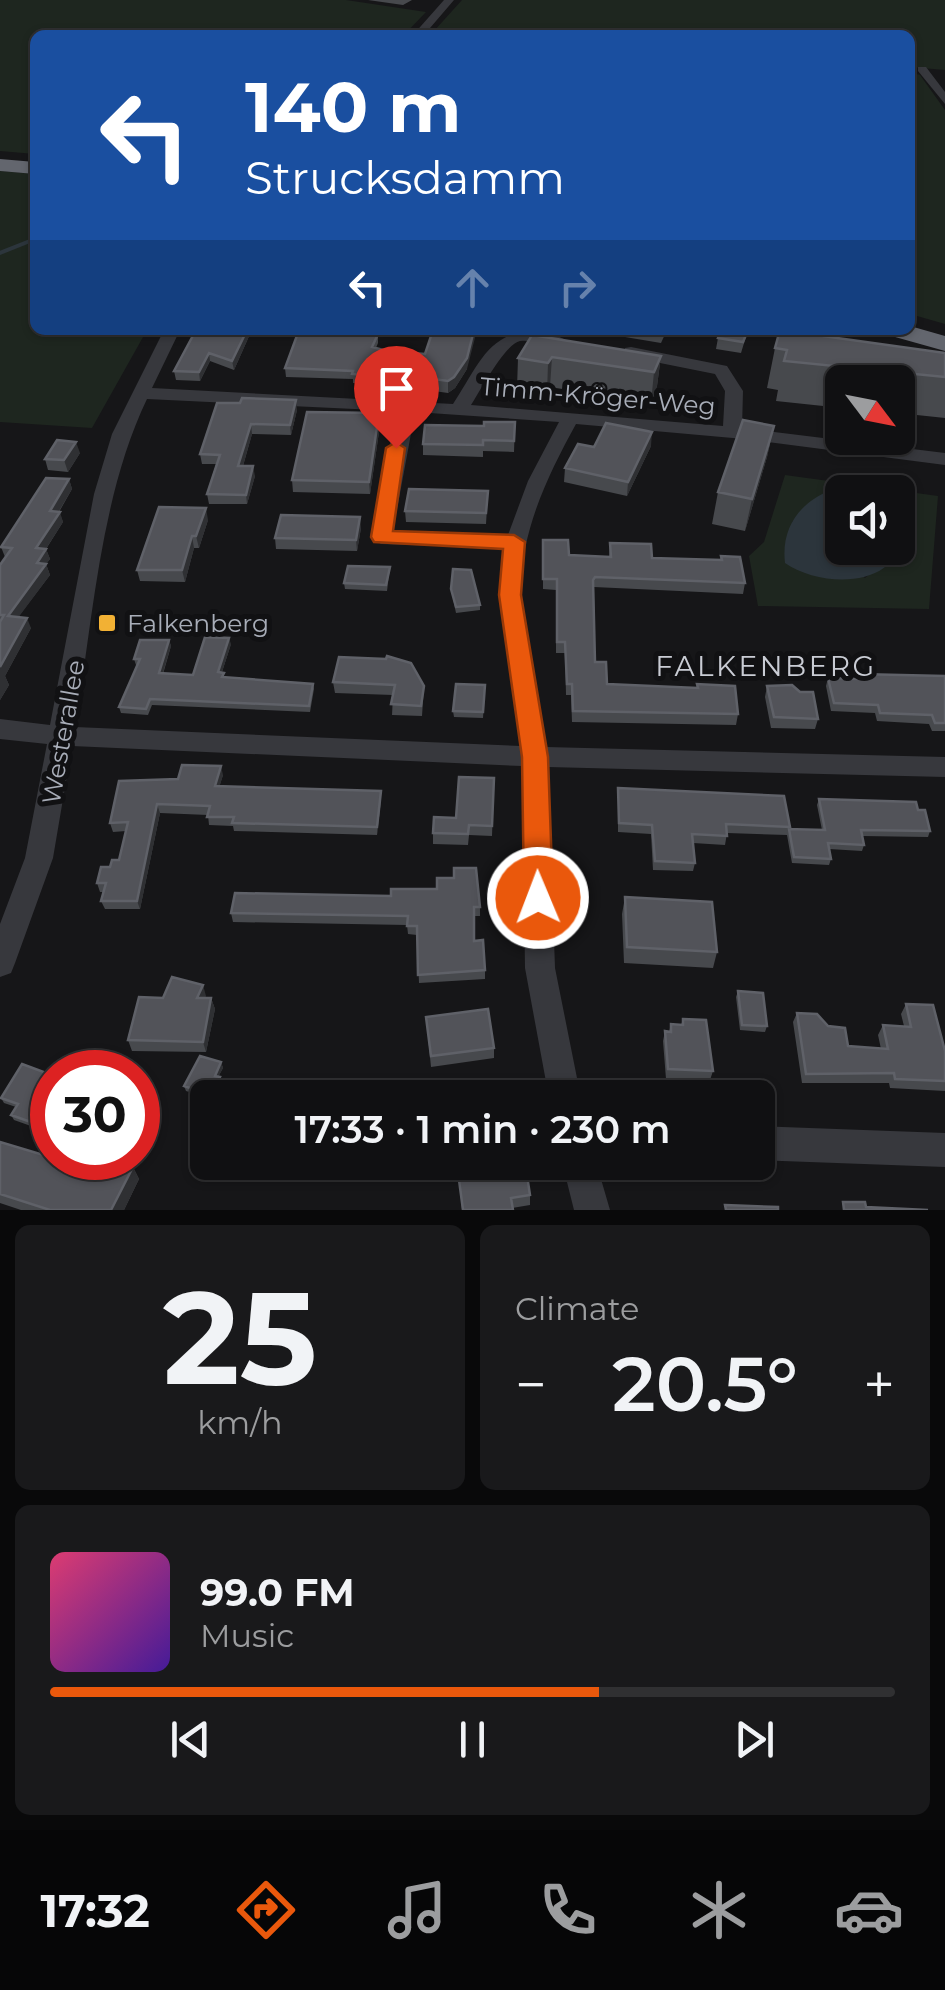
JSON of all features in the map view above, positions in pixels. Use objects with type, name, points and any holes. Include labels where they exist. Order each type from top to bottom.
[{"type":"highway","points":[[0,157],[30,160]]},
{"type":"highway","points":[[0,165],[30,168]]},
{"type":"highway","points":[[915,324],[945,333]]},
{"type":"highway","points":[[914,335],[945,344]]},
{"type":"street","points":[[425,30],[448,0]]},
{"type":"street","points":[[916,69],[945,71]]},
{"type":"street","points":[[916,69],[945,100]]},
{"type":"street","name":"Westerallee","points":[[0,963],[40,858],[104,494],[117,444],[169,335]]},
{"type":"street","name":"Timm-Kröger-Weg","points":[[459,409],[504,342],[511,338],[530,336],[580,344]]},
{"type":"street","name":"Timm-Kröger-Weg","points":[[615,349],[720,370],[731,378],[736,390],[732,433]]},
{"type":"street","name":"Timm-Kröger-Weg","points":[[138,394],[571,416],[945,459]]},
{"type":"street","points":[[407,405],[381,537],[514,542]]},
{"type":"street","points":[[562,1080],[540,968],[535,757],[510,595],[514,542],[532,486],[571,416]]},
{"type":"street","points":[[0,729],[61,736],[535,757],[945,766]]},
{"type":"street","points":[[775,1144],[945,1150]]},
{"type":"street","points":[[584,1180],[592,1210]]},
{"type":"shaded area","points":[[0,0],[346,0],[426,12],[409,30],[30,30],[30,154],[0,151]]},
{"type":"shaded area","points":[[462,0],[945,0],[945,70],[915,67],[915,30],[435,30]]},
{"type":"shaded area","points":[[915,74],[945,110],[945,324],[915,315]]},
{"type":"shaded area","points":[[0,171],[30,174],[30,335],[144,335],[92,428],[0,422]]},
{"type":"shaded area","points":[[785,475],[825,480],[825,495],[792,522],[825,547],[825,565],[848,565],[865,578],[880,565],[915,565],[915,493],[938,496],[929,609],[758,606],[749,556],[764,542]]},
{"type":"shaded area","points":[[825,493],[825,565],[886,565],[875,573],[839,579],[819,577],[785,563],[786,539],[794,518]]},
{"type":"building","points":[[193,335],[245,335],[232,361],[209,353],[199,372],[174,371]]},
{"type":"building","points":[[297,335],[378,335],[372,347],[402,355],[396,378],[352,374],[353,371],[285,368]]},
{"type":"building","points":[[431,335],[473,335],[467,358],[448,381],[398,374],[414,353],[425,354]]},
{"type":"building","points":[[532,335],[661,356],[654,372],[552,357],[548,363],[518,358]]},
{"type":"building","points":[[719,335],[746,335],[743,342],[718,338]]},
{"type":"building","points":[[779,335],[816,335],[945,353],[945,377],[915,374],[915,365],[784,361],[787,350],[775,348]]},
{"type":"building","points":[[242,398],[296,400],[290,425],[251,424],[238,466],[253,466],[246,495],[207,494],[220,455],[200,454],[217,403],[240,403]]},
{"type":"building","points":[[307,412],[379,413],[369,482],[292,480]]},
{"type":"building","points":[[743,420],[774,426],[752,499],[718,492]]},
{"type":"building","points":[[484,422],[515,422],[514,441],[423,444],[425,425],[484,426]]},
{"type":"building","points":[[606,423],[652,432],[628,482],[565,468],[578,444],[594,447]]},
{"type":"building","points":[[57,440],[76,442],[64,460],[45,459]]},
{"type":"building","points":[[46,478],[69,479],[50,511],[60,512],[36,548],[46,549],[37,563],[46,564],[8,616],[27,618],[0,667],[0,622],[4,615],[0,615],[0,565],[12,548],[1,547]]},
{"type":"building","points":[[409,489],[488,491],[486,513],[405,511]]},
{"type":"building","points":[[159,507],[206,508],[182,570],[137,570]]},
{"type":"building","points":[[281,515],[360,517],[356,540],[275,538]]},
{"type":"building","points":[[543,540],[568,540],[569,555],[611,557],[610,543],[651,544],[652,558],[740,557],[745,583],[595,577],[593,580],[595,662],[606,662],[607,684],[735,686],[738,714],[573,711],[565,642],[557,642],[557,579],[543,579]]},
{"type":"building","points":[[348,566],[390,567],[386,585],[344,583]]},
{"type":"building","points":[[453,569],[471,570],[480,605],[456,607],[451,589]]},
{"type":"building","points":[[205,637],[229,638],[218,672],[224,673],[222,677],[313,684],[309,706],[150,699],[146,709],[119,707],[140,659],[134,659],[140,640],[169,640],[159,673],[193,675]]},
{"type":"building","points":[[387,656],[411,663],[424,686],[421,706],[391,704],[395,685],[333,682],[339,657]]},
{"type":"building","points":[[858,674],[945,676],[945,723],[935,723],[932,715],[880,713],[878,705],[834,703],[828,678],[859,679]]},
{"type":"building","points":[[456,684],[485,685],[483,712],[453,711]]},
{"type":"building","points":[[792,685],[800,692],[813,692],[818,719],[774,717],[767,686]]},
{"type":"building","points":[[182,765],[221,766],[215,786],[381,791],[377,827],[232,823],[234,817],[207,817],[210,806],[157,804],[137,901],[101,901],[106,883],[97,883],[101,867],[110,867],[112,860],[119,860],[128,822],[110,823],[119,781],[178,779]]},
{"type":"building","points":[[459,777],[494,778],[492,826],[469,825],[468,834],[433,833],[434,817],[456,818]]},
{"type":"building","points":[[618,788],[784,796],[790,827],[726,824],[727,836],[692,834],[695,863],[655,861],[652,825],[619,823]]},
{"type":"building","points":[[819,799],[916,802],[918,810],[925,810],[930,831],[861,830],[864,845],[828,843],[831,859],[794,857],[789,829],[825,830]]},
{"type":"building","points":[[454,868],[476,868],[480,907],[474,907],[474,941],[483,940],[485,970],[418,975],[417,926],[407,926],[408,916],[231,913],[235,893],[391,896],[391,889],[437,889],[437,878],[454,878]]},
{"type":"building","points":[[625,897],[712,902],[717,952],[627,947]]},
{"type":"building","points":[[172,977],[203,985],[197,998],[211,998],[203,1042],[128,1040],[139,997],[163,998]]},
{"type":"building","points":[[738,991],[763,993],[767,1026],[742,1025]]},
{"type":"building","points":[[906,1004],[933,1005],[945,1051],[945,1081],[895,1079],[894,1073],[806,1074],[797,1013],[817,1014],[828,1026],[845,1028],[848,1046],[888,1049],[883,1025],[911,1027]]},
{"type":"building","points":[[488,1009],[494,1048],[431,1056],[426,1017]]},
{"type":"building","points":[[683,1019],[706,1020],[713,1071],[668,1069],[665,1031],[671,1032],[671,1024],[683,1025]]},
{"type":"building","points":[[200,1056],[221,1062],[215,1076],[220,1077],[218,1080],[190,1080],[190,1088],[184,1086]]},
{"type":"building","points":[[22,1064],[30,1067],[30,1122],[11,1115],[18,1104],[1,1098]]},
{"type":"building","points":[[0,1142],[30,1151],[30,1180],[126,1180],[111,1210],[50,1210],[0,1194]]},
{"type":"building","points":[[459,1180],[528,1180],[530,1195],[511,1198],[513,1210],[463,1210]]},
{"type":"building","points":[[843,1202],[865,1202],[866,1207],[928,1210],[844,1210]]},
{"type":"building","points":[[725,1205],[778,1207],[778,1210],[726,1210]]},
{"type":"waterway","points":[[0,253],[30,241]]},
{"type":"place","name":"Falkenberg","points":[[107,623]]},
{"type":"district","name":"FALKENBERG","points":[[766,666]]},
{"type":"route","points":[[396,448],[381,537],[514,542],[510,595],[535,757],[538,898]]}]
